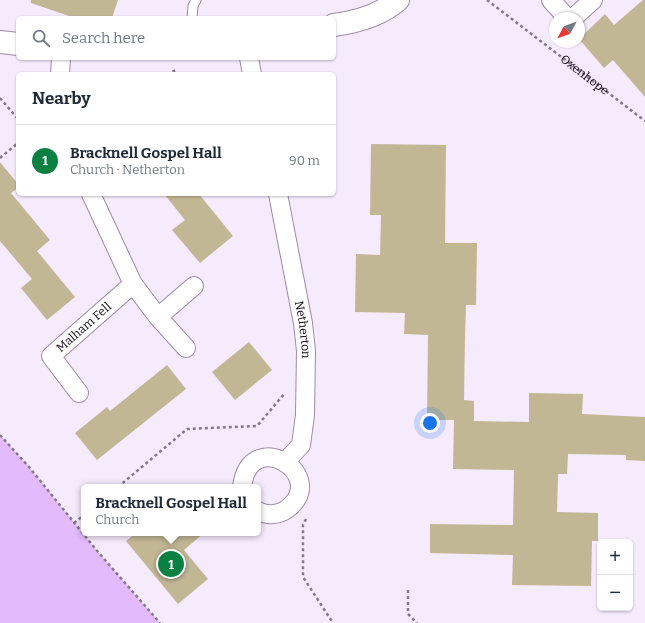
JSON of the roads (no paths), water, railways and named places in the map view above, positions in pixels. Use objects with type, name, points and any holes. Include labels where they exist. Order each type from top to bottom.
[{"type":"street","points":[[336,25],[354,22],[376,14],[398,0]]},
{"type":"street","points":[[551,0],[562,12]]},
{"type":"street","points":[[579,12],[593,0]]},
{"type":"street","points":[[0,42],[16,44]]},
{"type":"street","points":[[60,72],[61,60]]},
{"type":"street","points":[[249,60],[252,72]]},
{"type":"street","points":[[92,196],[133,284],[158,317],[186,348]]},
{"type":"street","name":"Netherton","points":[[278,196],[304,323],[306,351],[305,415],[301,445],[286,462]]},
{"type":"street","name":"Malham Fell","points":[[79,393],[51,356],[133,284]]},
{"type":"street","points":[[158,317],[194,286]]},
{"type":"street","points":[[243,484],[248,469],[255,462],[264,458],[274,457],[286,462],[293,468],[298,477],[300,487],[297,497],[292,505],[284,511],[274,514],[261,512]]},
{"type":"lane","points":[[192,16],[193,6],[196,0]]},
{"type":"place","name":"Bracknell Gospel Hall","points":[[171,564]]}]
